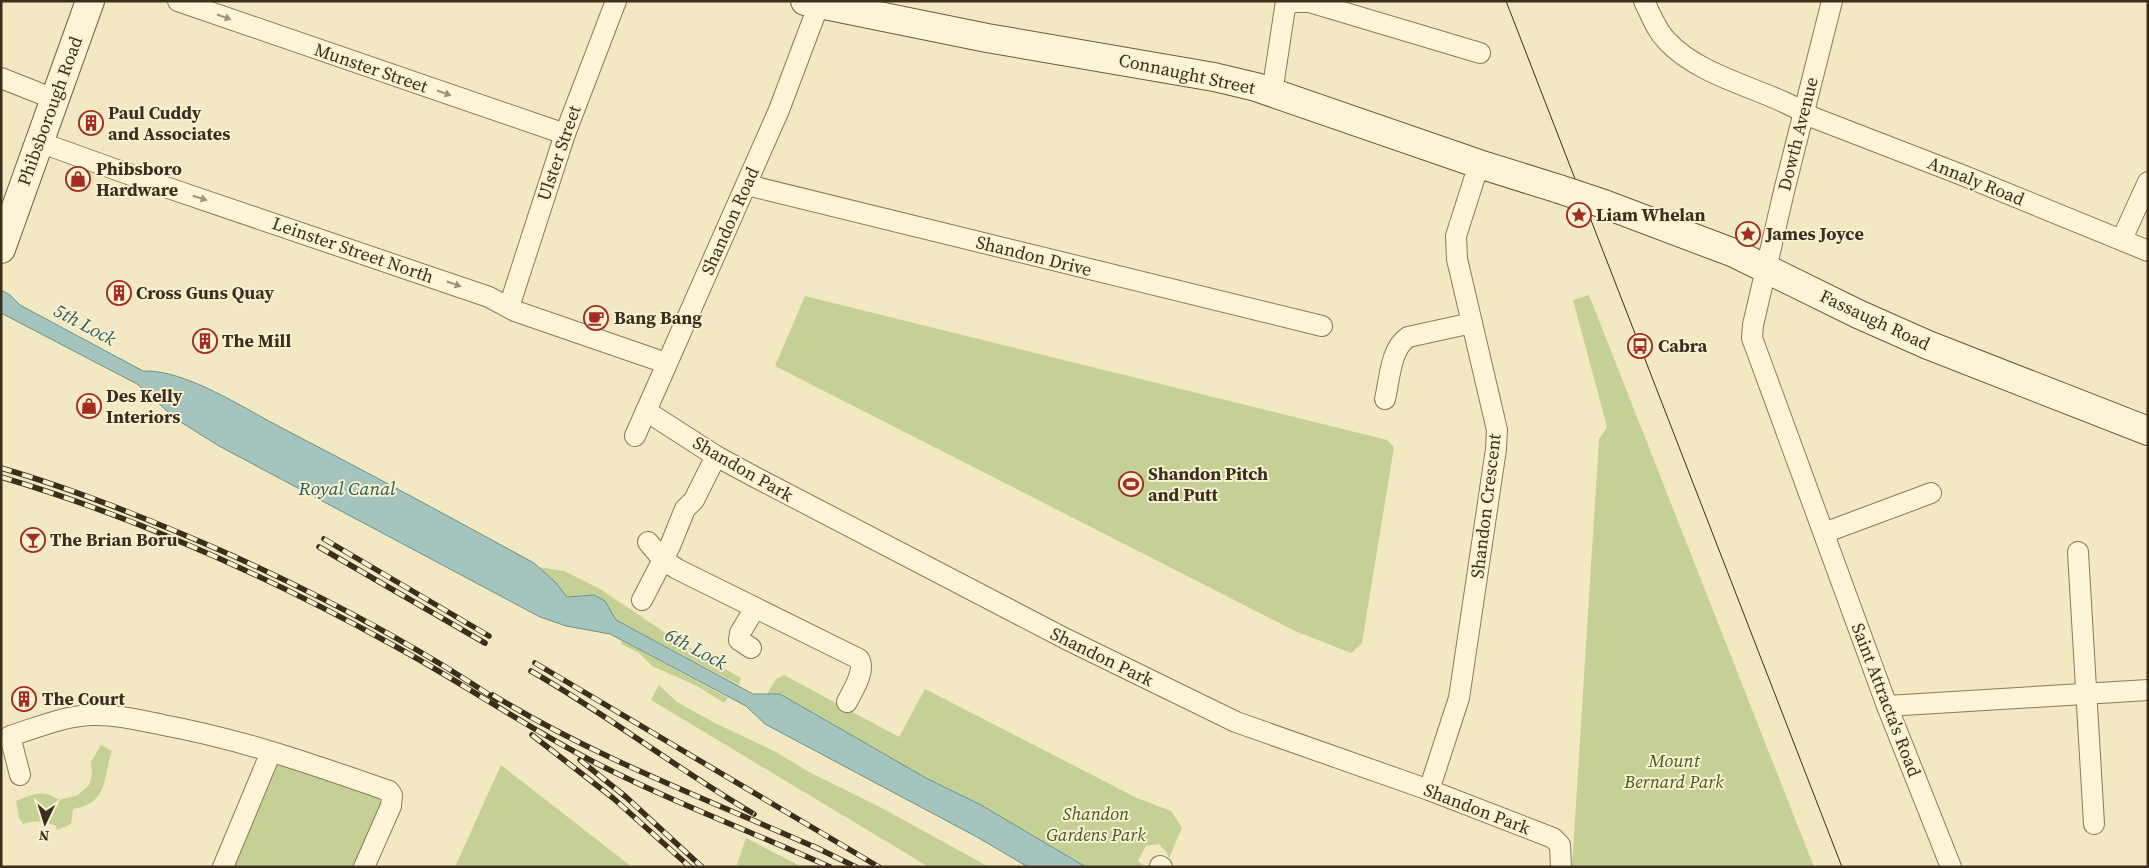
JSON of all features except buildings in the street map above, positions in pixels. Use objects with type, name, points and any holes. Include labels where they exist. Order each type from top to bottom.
[{"type":"street","name":"Phibsborough Road","points":[[1,249],[90,1]]},
{"type":"street","name":"Munster Street","points":[[178,1],[564,134]]},
{"type":"street","name":"Ulster Street","points":[[510,306],[564,134],[616,1]]},
{"type":"street","name":"Annaly Road","points":[[1644,1],[1667,41],[1687,58],[1731,80],[1812,117],[2122,239],[2148,251]]},
{"type":"street","name":"Dowth Avenue","points":[[1766,267],[1832,1]]},
{"type":"street","points":[[1272,93],[1286,3],[1309,2],[1480,53]]},
{"type":"street","name":"Connaught Street","points":[[812,3],[987,38],[1214,77],[1272,93],[1479,164],[1604,204]]},
{"type":"street","name":"Shandon Road","points":[[635,436],[779,110],[812,3]]},
{"type":"street","points":[[1,78],[54,99]]},
{"type":"street","name":"Leinster Street North","points":[[39,142],[142,179],[489,296],[510,306],[515,311],[666,363]]},
{"type":"street","name":"Shandon Crescent","points":[[1429,790],[1459,698],[1496,448],[1497,430],[1457,259],[1456,246],[1456,236],[1479,164]]},
{"type":"street","points":[[2122,239],[2148,182]]},
{"type":"street","name":"Shandon Drive","points":[[747,185],[1322,326]]},
{"type":"street","name":"Fassaugh Road","points":[[1604,204],[1734,253],[1766,267],[1858,314],[1928,345],[2148,432]]},
{"type":"street","name":"Saint Attracta's Road","points":[[1766,267],[1753,325],[1752,338],[1887,706],[1951,867]]},
{"type":"street","points":[[1385,398],[1400,343],[1408,338],[1472,323]]},
{"type":"street","name":"Shandon Park","points":[[646,411],[716,456],[1066,639],[1236,722],[1429,790],[1553,838],[1560,845],[1560,867]]},
{"type":"street","points":[[642,600],[685,509],[694,500],[716,456]]},
{"type":"street","points":[[1824,533],[1931,493]]},
{"type":"street","points":[[648,542],[662,559],[755,608],[859,659],[862,664],[861,671],[847,702]]},
{"type":"street","points":[[2078,552],[2094,824]]},
{"type":"street","points":[[751,648],[738,640],[740,632],[755,608]]},
{"type":"street","points":[[1887,706],[2148,690]]},
{"type":"street","points":[[20,775],[10,736],[59,721],[90,715],[121,717],[204,732],[390,791],[392,795],[391,806],[364,867]]},
{"type":"street","points":[[223,867],[271,752]]},
{"type":"green space","name":"Mount Bernard Park","points":[[1589,295],[1814,867],[1572,867],[1599,439],[1607,427],[1573,300]]},
{"type":"green space","name":"Shandon Pitch and Putt","points":[[805,296],[1387,440],[1394,447],[1362,643],[1351,653],[1295,631],[775,366]]},
{"type":"green space","points":[[539,567],[564,571],[600,589],[676,640],[741,678],[739,685],[616,620],[606,604],[597,597],[585,595],[567,597]]},
{"type":"green space","points":[[622,641],[728,698],[724,703],[697,686],[652,666],[639,653],[621,644]]},
{"type":"green space","name":"Shandon Gardens Park","points":[[784,675],[899,737],[925,689],[1137,798],[1171,811],[1182,828],[1169,858],[1159,844],[1146,846],[1138,861],[1146,867],[1086,867],[981,805],[926,778],[780,694],[767,694],[776,679]]},
{"type":"green space","points":[[659,685],[677,702],[715,723],[776,752],[809,772],[880,807],[989,867],[929,867],[651,700]]},
{"type":"green space","points":[[101,745],[112,751],[105,781],[99,796],[85,806],[73,809],[71,824],[57,830],[56,826],[43,822],[23,824],[19,818],[16,801],[38,794],[47,795],[59,800],[78,795],[89,785],[92,775],[91,762]]},
{"type":"green space","points":[[276,763],[384,800],[357,867],[230,867]]},
{"type":"green space","points":[[501,765],[632,867],[455,867]]},
{"type":"green space","points":[[746,838],[802,867],[736,867]]},
{"type":"water","name":"Royal Canal","points":[[1,290],[10,295],[20,305],[143,371],[177,376],[233,401],[534,563],[556,583],[567,597],[594,595],[605,601],[616,620],[753,694],[780,694],[926,778],[981,805],[1086,867],[1028,867],[977,837],[765,724],[746,706],[610,634],[566,626],[540,617],[219,446],[176,419],[137,384],[1,313]]},
{"type":"tram line","points":[[1506,1],[1842,867]]},
{"type":"railway","points":[[1,468],[118,508],[266,571],[334,604],[400,640],[497,700]]},
{"type":"railway","points":[[1,477],[101,510],[151,529],[249,572],[391,644],[539,732],[619,775],[830,867]]},
{"type":"railway","points":[[324,539],[489,636]]},
{"type":"railway","points":[[319,547],[485,643]]},
{"type":"railway","points":[[535,663],[879,867]]},
{"type":"railway","points":[[531,671],[754,814]]},
{"type":"railway","points":[[493,695],[532,718],[612,758],[819,849]]},
{"type":"railway","points":[[532,735],[613,798],[690,867]]},
{"type":"railway","points":[[580,760],[626,797],[702,867]]},
{"type":"railway","points":[[813,846],[856,867]]},
{"type":"place","name":"Paul Cuddy and Associates","points":[[91,123]]},
{"type":"place","name":"Phibsboro Hardware","points":[[78,179]]},
{"type":"place","name":"Liam Whelan","points":[[1579,215]]},
{"type":"place","name":"James Joyce","points":[[1748,234]]},
{"type":"place","name":"Cross Guns Quay","points":[[119,293]]},
{"type":"place","name":"Bang Bang","points":[[596,318]]},
{"type":"place","name":"The Mill","points":[[205,341]]},
{"type":"place","name":"Cabra","points":[[1640,346]]},
{"type":"place","name":"Des Kelly Interiors","points":[[89,406]]},
{"type":"place","name":"Shandon Pitch and Putt","points":[[1131,484]]},
{"type":"place","name":"The Brian Boru","points":[[33,540]]},
{"type":"place","name":"The Court","points":[[24,699]]},
{"type":"water label","name":"5th Lock","points":[[85,324]]},
{"type":"water label","name":"6th Lock","points":[[696,648]]}]
